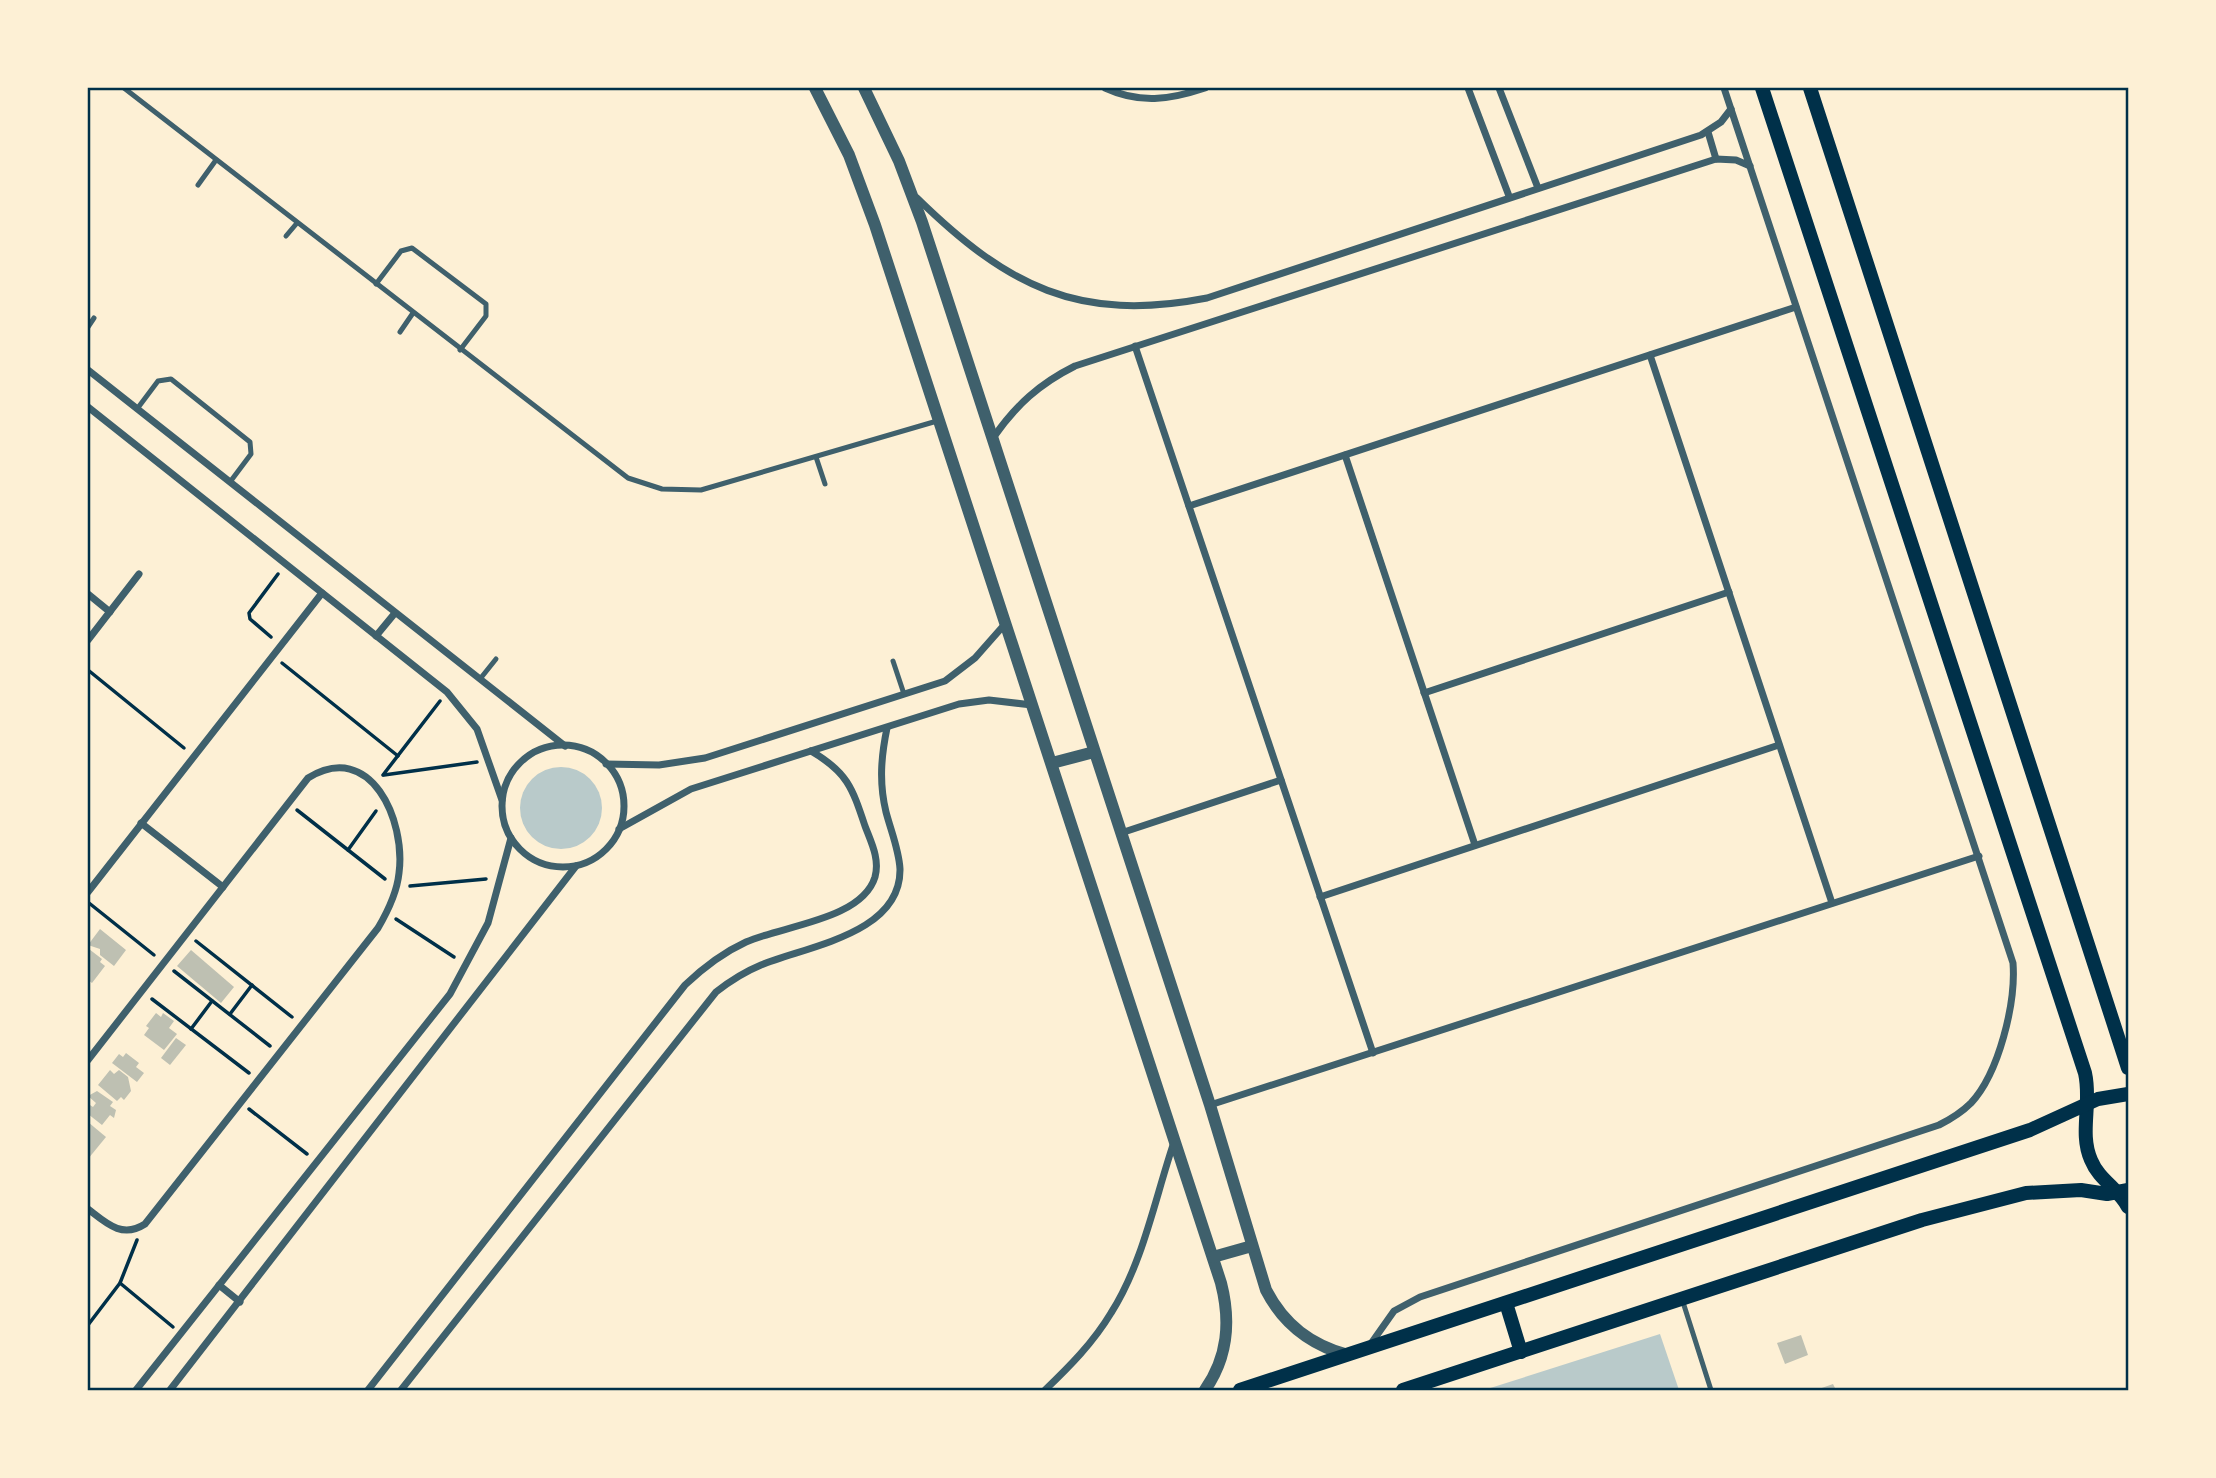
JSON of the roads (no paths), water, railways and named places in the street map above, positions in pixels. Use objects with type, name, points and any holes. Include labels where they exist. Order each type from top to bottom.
[{"type":"main road","points":[[1762,88],[2085,1073],[2090,1103],[2085,1135],[2087,1149],[2098,1174],[2123,1192],[2129,1207]]},
{"type":"main road","points":[[1810,88],[2129,1068]]},
{"type":"main road","points":[[1240,1391],[2030,1130],[2108,1096],[2129,1094]]},
{"type":"main road","points":[[1403,1391],[1872,1235],[2008,1196],[2064,1190],[2123,1192]]},
{"type":"main road","points":[[1506,1303],[1521,1352]]},
{"type":"street","points":[[816,88],[863,190],[1226,1300],[1227,1335],[1219,1367],[1205,1391]]},
{"type":"street","points":[[864,88],[913,194],[1210,1105],[1266,1290],[1282,1316],[1319,1345],[1349,1355]]},
{"type":"street","points":[[1105,88],[1125,97],[1152,101],[1178,97],[1205,88]]},
{"type":"street","points":[[1468,88],[1508,196]]},
{"type":"street","points":[[1499,88],[1538,188]]},
{"type":"street","points":[[1367,1349],[1389,1316],[1420,1297],[1940,1125],[1957,1115],[1972,1101],[1993,1065],[2013,998],[2012,963],[1979,856],[1724,88]]},
{"type":"street","points":[[913,194],[955,235],[1009,274],[1072,299],[1138,307],[1207,298],[1707,132],[1731,109]]},
{"type":"street","points":[[1707,132],[1716,159]]},
{"type":"street","points":[[992,439],[1013,409],[1052,377],[1075,366],[1716,159],[1736,160],[1750,167]]},
{"type":"street","points":[[1189,506],[1796,307]]},
{"type":"street","points":[[1135,346],[1373,1053]]},
{"type":"street","points":[[1650,355],[1832,903]]},
{"type":"street","points":[[88,370],[565,746]]},
{"type":"street","points":[[88,407],[447,692],[477,730],[502,800],[505,826],[523,852],[539,862],[557,867],[576,866],[602,853],[619,829],[623,815],[621,788],[606,764],[580,748],[565,746],[542,749],[522,760],[509,778],[502,800]]},
{"type":"street","points":[[1345,455],[1475,845]]},
{"type":"street","points":[[88,640],[139,574]]},
{"type":"street","points":[[1424,693],[1728,592]]},
{"type":"street","points":[[88,892],[322,593]]},
{"type":"street","points":[[88,594],[110,612]]},
{"type":"street","points":[[376,636],[395,613]]},
{"type":"street","points":[[606,764],[659,765],[705,758],[946,681],[1006,623]]},
{"type":"street","points":[[619,829],[691,789],[974,701],[1033,705]]},
{"type":"street","points":[[401,1391],[716,992],[735,977],[759,965],[862,928],[886,908],[899,883],[900,867],[880,779],[887,728]]},
{"type":"street","points":[[1320,897],[1779,745]]},
{"type":"street","points":[[368,1391],[685,985],[726,952],[749,940],[835,913],[855,904],[866,894],[874,878],[877,861],[862,818],[846,778],[838,768],[811,751]]},
{"type":"street","points":[[1052,763],[1094,752]]},
{"type":"street","points":[[88,1060],[307,778],[328,769],[352,771],[376,785],[398,827],[400,843],[396,888],[387,913],[152,1217],[139,1228],[117,1230],[88,1209]]},
{"type":"street","points":[[1121,832],[1282,780]]},
{"type":"street","points":[[141,823],[223,887]]},
{"type":"street","points":[[136,1391],[450,994],[468,966],[488,923],[511,838]]},
{"type":"street","points":[[1210,1105],[1979,856]]},
{"type":"street","points":[[170,1391],[576,866]]},
{"type":"street","points":[[1045,1391],[1079,1357],[1112,1312],[1145,1231],[1174,1142]]},
{"type":"street","points":[[1213,1257],[1252,1246]]},
{"type":"street","points":[[219,1285],[240,1301]]},
{"type":"lane","points":[[124,88],[614,469],[644,484],[662,489],[701,490],[939,420]]},
{"type":"lane","points":[[198,185],[216,160]]},
{"type":"lane","points":[[286,236],[297,223]]},
{"type":"lane","points":[[376,284],[401,251],[412,248],[486,304],[486,316],[460,350]]},
{"type":"lane","points":[[400,332],[414,313]]},
{"type":"lane","points":[[88,327],[94,318]]},
{"type":"lane","points":[[137,409],[158,381],[172,379],[250,442],[251,454],[230,482]]},
{"type":"lane","points":[[816,457],[825,484]]},
{"type":"lane","points":[[480,679],[495,659]]},
{"type":"lane","points":[[893,661],[904,694]]},
{"type":"lane","points":[[1682,1299],[1712,1391]]}]
